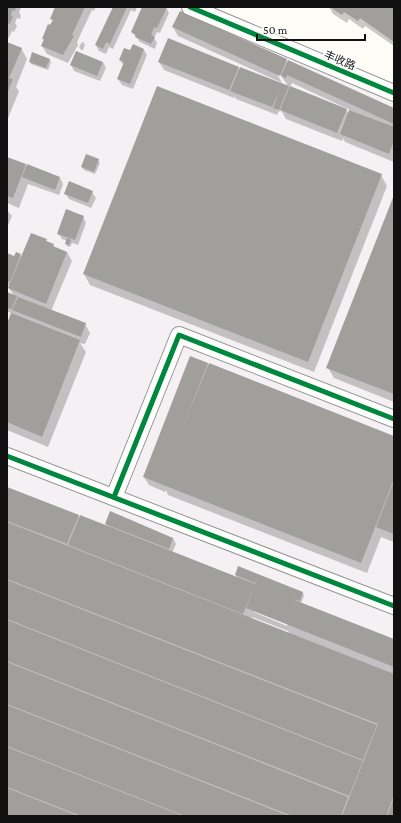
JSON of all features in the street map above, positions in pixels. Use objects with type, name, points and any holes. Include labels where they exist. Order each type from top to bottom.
[{"type":"street","name":"丰收路","points":[[190,7],[394,93]]},
{"type":"street","points":[[114,497],[179,335],[394,419]]},
{"type":"street","points":[[7,456],[394,606]]},
{"type":"shaded area","points":[[7,7],[175,7],[394,101],[394,816],[7,816]]},
{"type":"building","points":[[7,7],[16,7],[15,11],[12,10],[11,16],[13,16],[10,24],[7,23]]},
{"type":"building","points":[[55,7],[85,7],[72,35],[74,36],[63,55],[41,46],[48,24],[50,25],[53,20],[50,19]]},
{"type":"building","points":[[113,7],[127,7],[110,44],[106,42],[103,49],[95,45]]},
{"type":"building","points":[[142,7],[167,7],[157,28],[154,27],[151,35],[155,37],[151,44],[135,37],[136,35],[131,32]]},
{"type":"building","points":[[330,7],[391,7],[394,9],[394,42],[360,18],[358,21],[344,12],[342,15]]},
{"type":"building","points":[[180,11],[287,59],[280,76],[172,27]]},
{"type":"building","points":[[168,38],[239,67],[229,90],[158,62]]},
{"type":"building","points":[[7,42],[22,48],[9,78],[13,79],[7,94]]},
{"type":"building","points":[[133,44],[144,49],[130,84],[117,79],[124,62],[119,60],[124,48],[130,50]]},
{"type":"building","points":[[76,51],[103,62],[97,76],[70,65]]},
{"type":"building","points":[[32,52],[50,59],[46,68],[29,62]]},
{"type":"building","points":[[288,60],[394,108],[394,124],[287,75],[286,78],[281,76]]},
{"type":"building","points":[[240,67],[289,86],[279,110],[273,108],[279,92],[272,107],[230,91]]},
{"type":"building","points":[[157,86],[382,174],[308,362],[83,274]]},
{"type":"building","points":[[290,86],[347,109],[337,133],[280,110]]},
{"type":"building","points":[[349,110],[394,127],[394,141],[389,154],[340,134]]},
{"type":"building","points":[[86,154],[99,159],[94,172],[81,167]]},
{"type":"building","points":[[7,157],[26,164],[13,198],[7,196]]},
{"type":"building","points":[[27,164],[60,177],[55,190],[22,177]]},
{"type":"building","points":[[69,181],[93,191],[88,203],[64,194]]},
{"type":"building","points":[[394,195],[394,394],[326,368]]},
{"type":"building","points":[[66,209],[84,216],[75,240],[57,234]]},
{"type":"building","points":[[31,233],[47,239],[46,241],[54,244],[53,246],[67,252],[46,304],[8,288]]},
{"type":"building","points":[[67,238],[71,240],[69,245],[65,244]]},
{"type":"building","points":[[16,252],[21,254],[10,282],[7,281],[7,253],[14,256]]},
{"type":"building","points":[[7,292],[17,296],[12,309],[7,308]]},
{"type":"building","points":[[18,297],[86,323],[81,337],[12,310]]},
{"type":"building","points":[[11,313],[80,340],[42,437],[7,422],[7,324]]},
{"type":"building","points":[[190,356],[208,363],[182,429],[209,363],[394,436],[394,479],[361,563],[143,477]]},
{"type":"building","points":[[394,481],[394,534],[376,527]]},
{"type":"building","points":[[7,487],[79,515],[67,544],[7,521]]},
{"type":"building","points":[[110,511],[173,538],[169,549],[105,524]]},
{"type":"building","points":[[80,515],[255,584],[243,614],[68,545]]},
{"type":"building","points":[[7,522],[394,674],[394,795],[386,816],[342,816],[382,714],[378,724],[7,579]]},
{"type":"building","points":[[238,566],[303,592],[300,601],[292,599],[394,639],[394,667],[246,608],[258,576],[255,583],[235,575]]},
{"type":"building","points":[[7,580],[377,725],[363,760],[7,619]]},
{"type":"building","points":[[7,620],[363,761],[349,796],[7,661]]},
{"type":"building","points":[[7,662],[348,797],[341,816],[292,816],[7,704]]},
{"type":"building","points":[[7,705],[289,816],[185,816],[7,746]]},
{"type":"building","points":[[7,747],[183,816],[81,816],[7,787]]},
{"type":"building","points":[[7,788],[78,816],[7,816]]},
{"type":"building","points":[[394,798],[394,816],[387,816]]},
{"type":"cycle path","points":[[190,7],[394,93]]},
{"type":"cycle path","points":[[114,497],[179,335],[394,419]]},
{"type":"cycle path","points":[[7,456],[394,606]]}]
